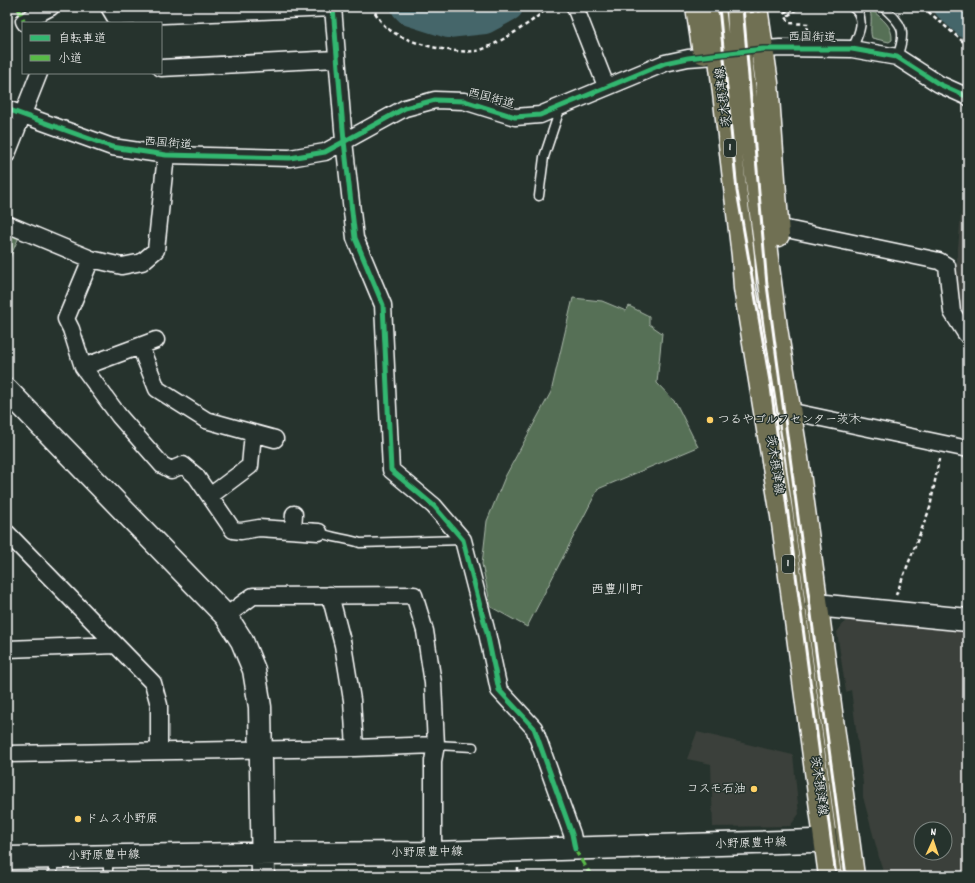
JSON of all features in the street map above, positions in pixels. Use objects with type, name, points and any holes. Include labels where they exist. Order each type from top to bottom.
[{"type":"main road","name":"1","points":[[697,7],[721,55]]},
{"type":"main road","name":"茨木摂津線","points":[[714,7],[721,55],[744,288],[782,516],[830,876]]},
{"type":"main road","name":"1","points":[[748,9],[763,49],[767,83],[777,227],[797,458]]},
{"type":"main road","name":"茨木摂津線","points":[[748,9],[721,55],[776,328],[797,458],[853,876]]},
{"type":"street","points":[[24,22],[51,7]]},
{"type":"street","points":[[109,7],[115,17],[333,8],[344,141],[355,238],[383,305],[391,470],[434,506],[463,540],[487,633],[499,690],[534,728],[572,834],[575,849]]},
{"type":"street","points":[[575,7],[606,86]]},
{"type":"street","name":"西国街道","points":[[7,108],[112,147],[166,155],[290,158],[325,152],[405,108],[435,100],[464,101],[515,117],[540,115],[606,86],[665,63],[688,58],[763,49],[852,49],[897,57],[939,84],[968,97]]},
{"type":"street","points":[[162,68],[337,59]]},
{"type":"street","points":[[7,154],[22,114],[43,74]]},
{"type":"street","points":[[7,224],[91,259],[122,266],[142,262],[156,250],[166,155]]},
{"type":"street","points":[[777,227],[939,261],[947,266],[952,312],[966,334]]},
{"type":"street","points":[[91,259],[66,319],[72,329],[83,367],[119,416],[162,465],[171,470],[183,465],[196,476],[233,530],[241,531],[260,528],[319,532]]},
{"type":"street","points":[[83,367],[156,340]]},
{"type":"street","points":[[140,346],[157,389],[206,420],[275,440]]},
{"type":"street","points":[[7,390],[226,616],[242,641],[254,670],[260,707],[262,749],[263,876]]},
{"type":"street","points":[[793,412],[968,448]]},
{"type":"street","points":[[210,496],[250,466],[253,433]]},
{"type":"street","points":[[293,530],[294,514]]},
{"type":"street","points":[[7,533],[153,683],[159,705],[158,750]]},
{"type":"street","points":[[330,595],[343,645],[352,700],[355,748]]},
{"type":"street","points":[[226,616],[253,596],[414,595],[425,631],[433,683],[436,745],[433,761],[433,853]]},
{"type":"street","points":[[816,605],[968,620]]},
{"type":"street","points":[[7,649],[115,645]]},
{"type":"street","points":[[7,754],[158,750],[355,748],[436,745]]},
{"type":"street","name":"小野原豊中線","points":[[7,858],[53,867],[108,866],[263,855],[433,853],[848,840]]},
{"type":"lane","points":[[852,7],[856,10],[861,21],[860,34],[852,49]]},
{"type":"lane","points":[[883,7],[899,22],[904,31],[903,42],[897,57]]},
{"type":"lane","points":[[539,196],[544,157],[561,105]]},
{"type":"lane","points":[[319,532],[324,536],[344,538],[360,543],[463,540]]},
{"type":"lane","points":[[436,745],[473,747]]},
{"type":"path","points":[[7,10],[13,7]]},
{"type":"path","points":[[371,7],[386,27],[410,41],[443,50],[477,51],[540,16],[548,7]]},
{"type":"path","points":[[748,9],[780,9],[780,7]]},
{"type":"path","points":[[784,13],[792,7]]},
{"type":"path","points":[[923,7],[968,46]]},
{"type":"path","points":[[797,9],[786,17],[790,23],[808,24],[808,30]]},
{"type":"path","points":[[893,601],[930,508],[942,443]]},
{"type":"shaded area","points":[[968,133],[968,314],[957,312],[953,281],[956,272]]},
{"type":"shaded area","points":[[846,620],[968,632],[968,876],[884,876],[863,797],[863,783],[851,690],[846,692],[837,632]]},
{"type":"shaded area","name":"コスモ石油","points":[[697,732],[793,755],[799,814],[790,826],[713,827],[711,764],[687,759]]},
{"type":"green space","points":[[872,10],[889,27],[892,40],[889,42],[872,38],[870,11]]},
{"type":"green space","points":[[7,232],[19,237],[7,264]]},
{"type":"green space","points":[[573,298],[602,301],[626,311],[629,306],[649,316],[649,324],[662,333],[657,383],[676,403],[698,447],[598,489],[527,627],[491,607],[482,564],[487,521],[505,477],[551,392]]},
{"type":"waterway","points":[[405,7],[410,12],[448,24],[485,20],[509,7]]},
{"type":"waterway","points":[[948,7],[968,25]]},
{"type":"railway","points":[[719,7],[737,191],[771,387],[836,876]]},
{"type":"railway","points":[[743,7],[767,285],[846,876]]},
{"type":"marked path","points":[[18,7],[24,21]]},
{"type":"marked path","points":[[575,849],[591,876]]},
{"type":"cycle path","points":[[333,7],[344,141],[355,238],[383,305],[391,470],[434,506],[463,540],[487,633],[499,690],[534,728],[572,834],[575,849]]},
{"type":"cycle path","points":[[7,109],[112,147],[166,155],[290,158],[325,152],[405,108],[435,100],[464,101],[515,117],[540,115],[665,63],[688,58],[763,49],[852,49],[897,57],[939,84],[968,97]]},
{"type":"place","name":"つるやゴルフセンター茨木","points":[[710,420]]},
{"type":"place","name":"コスモ石油","points":[[754,789]]},
{"type":"place","name":"ドムス小野原","points":[[78,819]]},
{"type":"district","name":"西豊川町","points":[[617,590]]}]
